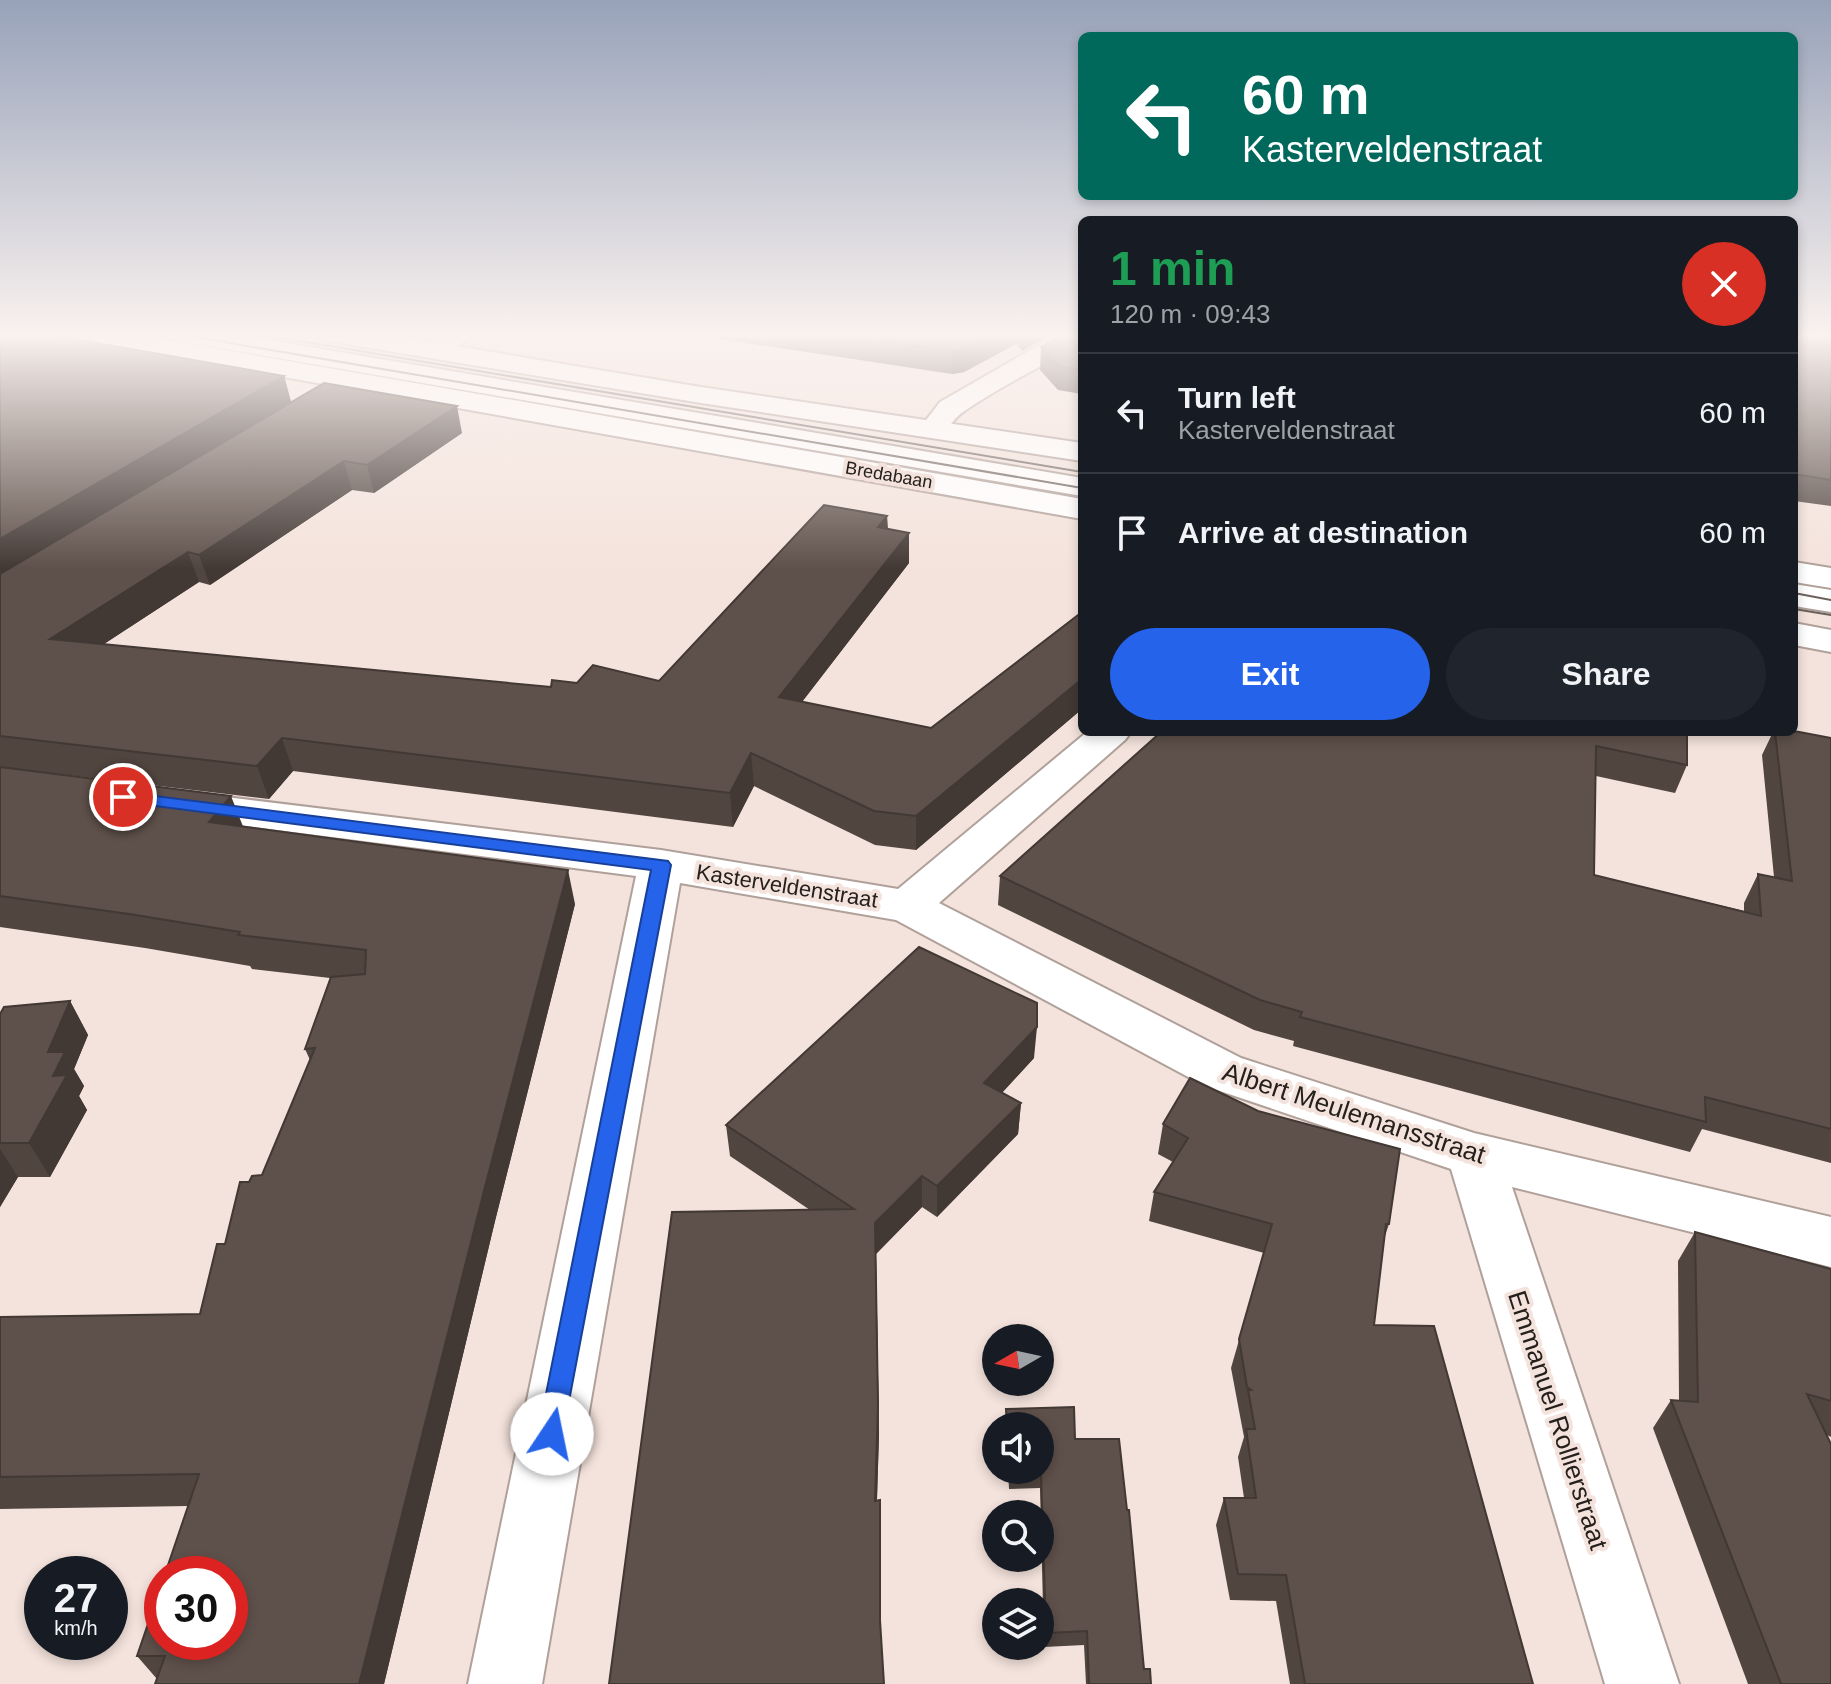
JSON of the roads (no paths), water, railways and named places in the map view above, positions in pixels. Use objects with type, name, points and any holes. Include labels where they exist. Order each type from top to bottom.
[{"type":"street","name":"Bredabaan","points":[[527,412],[1078,508]]},
{"type":"street","points":[[639,412],[1078,486]]},
{"type":"street","points":[[715,412],[1078,472]]},
{"type":"street","points":[[819,412],[1078,451]]},
{"type":"street","points":[[935,428],[947,412]]},
{"type":"street","points":[[1798,573],[1831,578]]},
{"type":"street","points":[[1798,596],[1831,601]]},
{"type":"street","points":[[1798,608],[1831,613]]},
{"type":"street","points":[[1798,635],[1831,641]]},
{"type":"street","points":[[907,906],[1106,736]]},
{"type":"street","name":"Kasterveldenstraat","points":[[142,799],[661,865],[907,906]]},
{"type":"street","points":[[505,1684],[661,865]]},
{"type":"street","name":"Albert Meulemansstraat","points":[[907,906],[1223,1072],[1474,1155],[1831,1242]]},
{"type":"street","name":"Emmanuel Rollierstraat","points":[[1474,1155],[1642,1684]]},
{"type":"tram line","points":[[633,412],[1078,487]]},
{"type":"tram line","points":[[721,412],[1078,471]]},
{"type":"tram line","points":[[1798,594],[1831,600]]},
{"type":"tram line","points":[[1798,610],[1831,615]]}]
